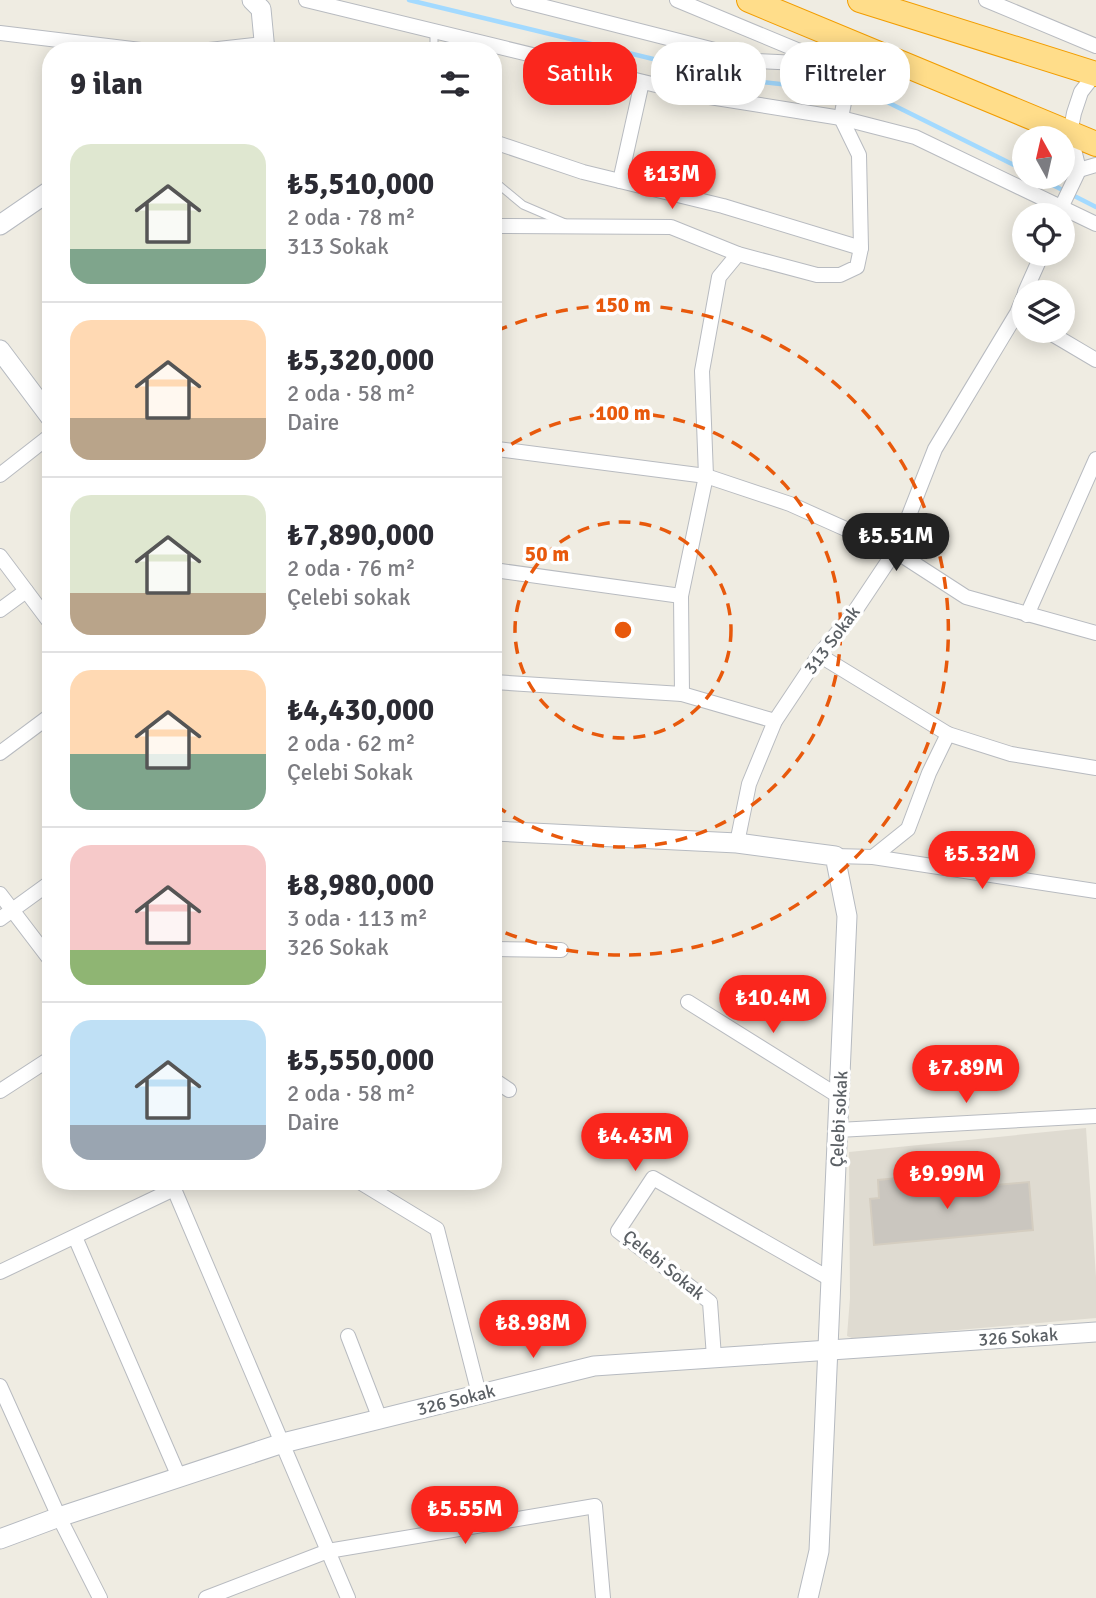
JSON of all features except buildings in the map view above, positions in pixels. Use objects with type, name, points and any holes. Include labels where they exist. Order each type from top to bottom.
[{"type":"highway","points":[[749,0],[1053,126]]},
{"type":"highway","points":[[860,0],[1095,74]]},
{"type":"highway","points":[[1075,135],[1096,144]]},
{"type":"street","points":[[252,0],[261,9],[264,42]]},
{"type":"street","points":[[306,0],[325,2],[479,42]]},
{"type":"street","points":[[519,0],[758,61],[780,62]]},
{"type":"street","points":[[677,0],[780,43]]},
{"type":"street","points":[[986,0],[1096,46]]},
{"type":"street","points":[[0,33],[74,42]]},
{"type":"street","points":[[502,48],[697,95],[841,118],[915,137],[1053,203]]},
{"type":"street","points":[[1071,126],[1081,92],[1095,74]]},
{"type":"street","points":[[620,181],[642,82]]},
{"type":"street","points":[[502,226],[671,227],[738,254],[817,275],[840,275],[857,267],[861,248],[859,155],[841,118],[844,105]]},
{"type":"street","points":[[502,145],[583,172],[723,206],[861,248]]},
{"type":"street","points":[[1076,176],[1096,165]]},
{"type":"street","points":[[1063,203],[1076,176],[1075,169]]},
{"type":"street","points":[[0,225],[42,196]]},
{"type":"street","points":[[1075,214],[1096,224]]},
{"type":"street","points":[[682,694],[681,596],[706,477],[702,371],[719,277],[738,254]]},
{"type":"street","name":"313 Sokak","points":[[737,843],[749,784],[775,721],[819,655],[855,611],[895,551],[935,449],[1012,328]]},
{"type":"street","points":[[1067,343],[1096,360]]},
{"type":"street","points":[[0,350],[42,406]]},
{"type":"street","points":[[0,475],[42,442]]},
{"type":"street","points":[[502,450],[706,477],[790,503],[895,551],[966,597],[1096,633]]},
{"type":"street","points":[[1027,615],[1096,459]]},
{"type":"street","points":[[0,556],[42,612]]},
{"type":"street","points":[[502,571],[681,596]]},
{"type":"street","points":[[0,610],[26,591]]},
{"type":"street","points":[[819,655],[948,734],[1011,754],[1096,768]]},
{"type":"street","points":[[502,683],[682,694],[775,721]]},
{"type":"street","points":[[0,753],[42,722]]},
{"type":"street","points":[[873,857],[908,829],[929,773],[948,734]]},
{"type":"street","points":[[502,831],[737,843],[835,856],[873,857],[1096,891]]},
{"type":"street","name":"Çelebi sokak","points":[[808,1598],[819,1551],[847,916],[835,856]]},
{"type":"street","points":[[6,915],[42,889]]},
{"type":"street","points":[[0,894],[6,915],[42,952]]},
{"type":"street","points":[[502,949],[561,950]]},
{"type":"street","points":[[688,1002],[839,1097]]},
{"type":"street","points":[[0,1091],[42,1064]]},
{"type":"street","points":[[502,1085],[509,1090]]},
{"type":"street","points":[[838,1130],[1096,1116]]},
{"type":"street","name":"Çelebi Sokak","points":[[714,1357],[710,1302],[618,1231],[653,1178],[832,1280]]},
{"type":"street","points":[[0,1272],[75,1237],[163,1190]]},
{"type":"street","points":[[174,1190],[348,1598]]},
{"type":"street","points":[[373,1190],[437,1229],[479,1394]]},
{"type":"street","points":[[75,1237],[179,1477]]},
{"type":"street","name":"326 Sokak","points":[[0,1539],[58,1517],[283,1443],[594,1366],[1096,1332]]},
{"type":"street","points":[[348,1336],[380,1419]]},
{"type":"street","points":[[0,1386],[58,1517],[100,1598]]},
{"type":"street","points":[[206,1598],[328,1551],[595,1506],[603,1598]]},
{"type":"lane","points":[[434,31],[434,42]]},
{"type":"lane","points":[[502,188],[523,205],[574,227]]},
{"type":"shaded area","points":[[1086,1128],[1096,1277],[1096,1318],[854,1339],[847,1336],[850,1298],[849,1152]]},
{"type":"waterway","points":[[409,0],[736,79],[871,94],[1012,164]]},
{"type":"waterway","points":[[1061,189],[1096,207]]}]
